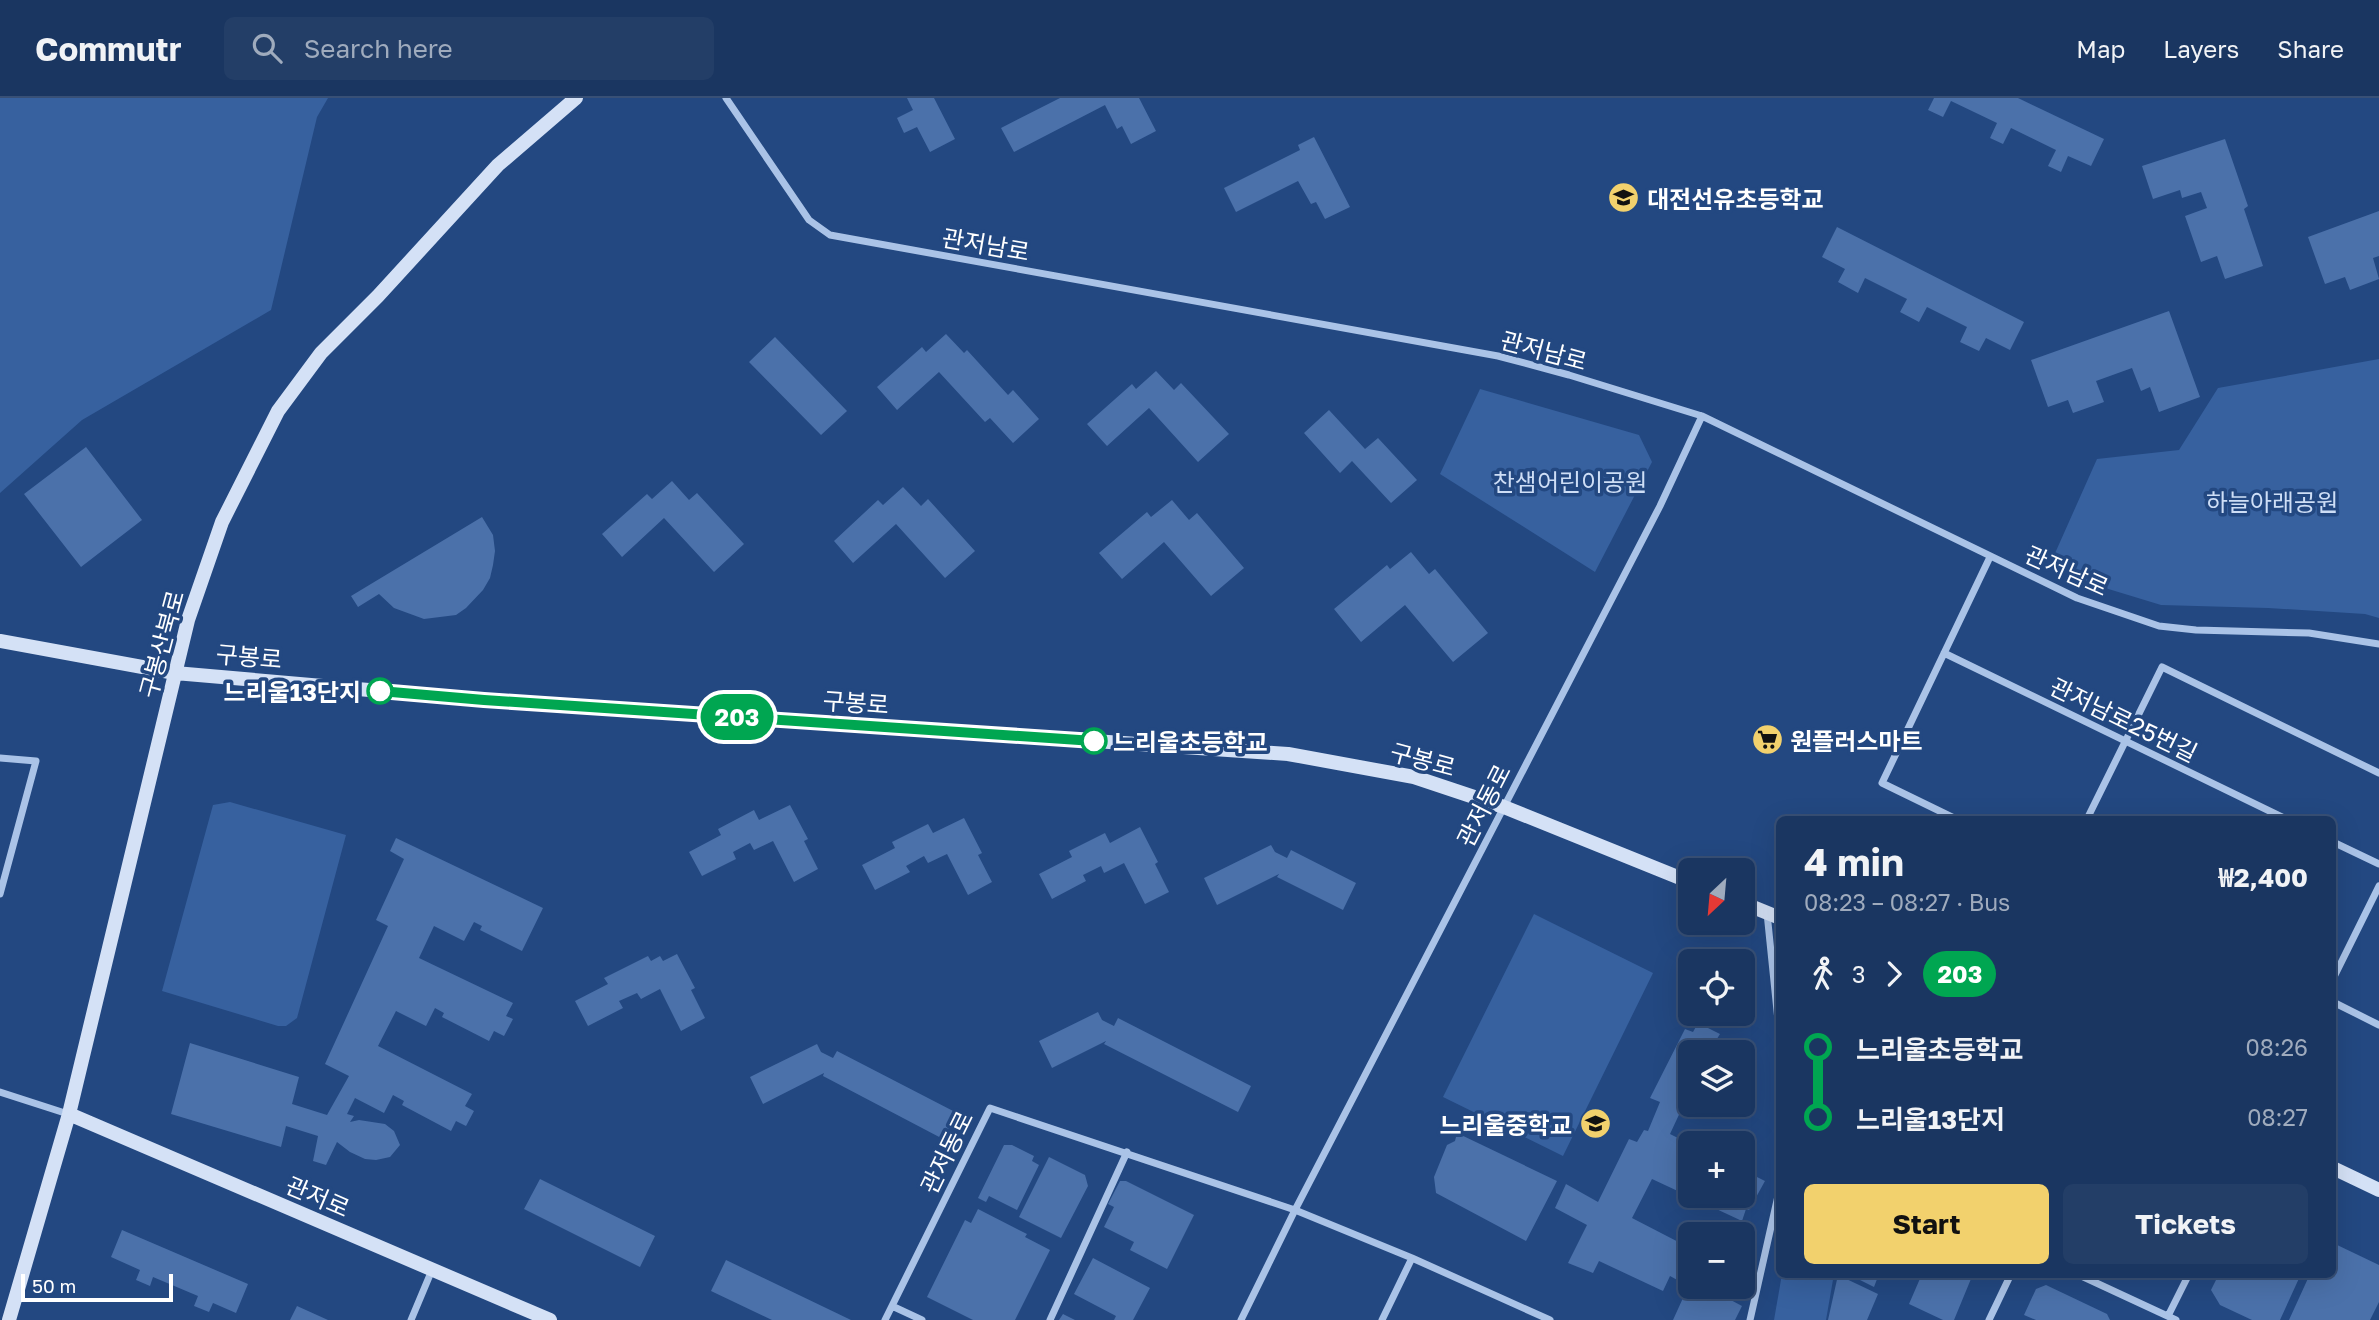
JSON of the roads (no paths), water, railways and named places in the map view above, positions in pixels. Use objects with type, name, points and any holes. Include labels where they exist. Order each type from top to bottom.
[{"type":"main road","name":"구봉산북로","points":[[9,1320],[69,1114],[188,620],[222,522],[278,411],[321,353],[498,165],[576,98]]},
{"type":"main road","name":"구봉로","points":[[0,641],[175,673],[498,701],[1288,754],[1414,777],[1504,807],[1678,877]]},
{"type":"main road","points":[[1755,908],[1773,915]]},
{"type":"main road","name":"관저로","points":[[69,1114],[550,1320]]},
{"type":"main road","points":[[2336,1169],[2379,1189]]},
{"type":"street","name":"관저남로","points":[[726,98],[809,220],[830,234],[1498,356],[1702,416],[2077,598],[2159,626],[2196,630],[2309,633],[2379,644]]},
{"type":"street","name":"관저동로","points":[[1241,1320],[1294,1210],[1660,506],[1702,416]]},
{"type":"street","points":[[1950,816],[1882,783],[1990,557]]},
{"type":"street","name":"관저남로25번길","points":[[1944,653],[2280,816]]},
{"type":"street","points":[[2088,816],[2162,667],[2379,773]]},
{"type":"street","points":[[0,758],[36,761],[0,894]]},
{"type":"street","points":[[2336,843],[2379,864]]},
{"type":"street","points":[[2336,973],[2379,886]]},
{"type":"street","points":[[1773,915],[1776,969]]},
{"type":"street","points":[[2336,1004],[2379,1025]]},
{"type":"street","points":[[0,1092],[69,1114]]},
{"type":"street","name":"관저동로","points":[[885,1320],[990,1108],[1128,1152],[1294,1210]]},
{"type":"street","points":[[1050,1320],[1128,1152]]},
{"type":"street","points":[[1750,1320],[1776,1205]]},
{"type":"street","points":[[1294,1210],[1412,1258],[1550,1320]]},
{"type":"street","points":[[1382,1320],[1412,1258]]},
{"type":"street","points":[[411,1320],[432,1270]]},
{"type":"street","points":[[1989,1320],[2009,1278]]},
{"type":"street","points":[[2086,1278],[2172,1318],[2187,1278]]},
{"type":"street","points":[[892,1306],[922,1320]]},
{"type":"place","name":"대전선유초등학교","points":[[1624,198]]},
{"type":"place","name":"느리울13단지","points":[[380,691]]},
{"type":"place","name":"원플러스마트","points":[[1767,740]]},
{"type":"place","name":"느리울초등학교","points":[[1094,741]]},
{"type":"place","name":"느리울중학교","points":[[1595,1124]]},
{"type":"park label","name":"찬샘어린이공원","points":[[1570,481]]},
{"type":"park label","name":"하늘아래공원","points":[[2272,501]]}]
